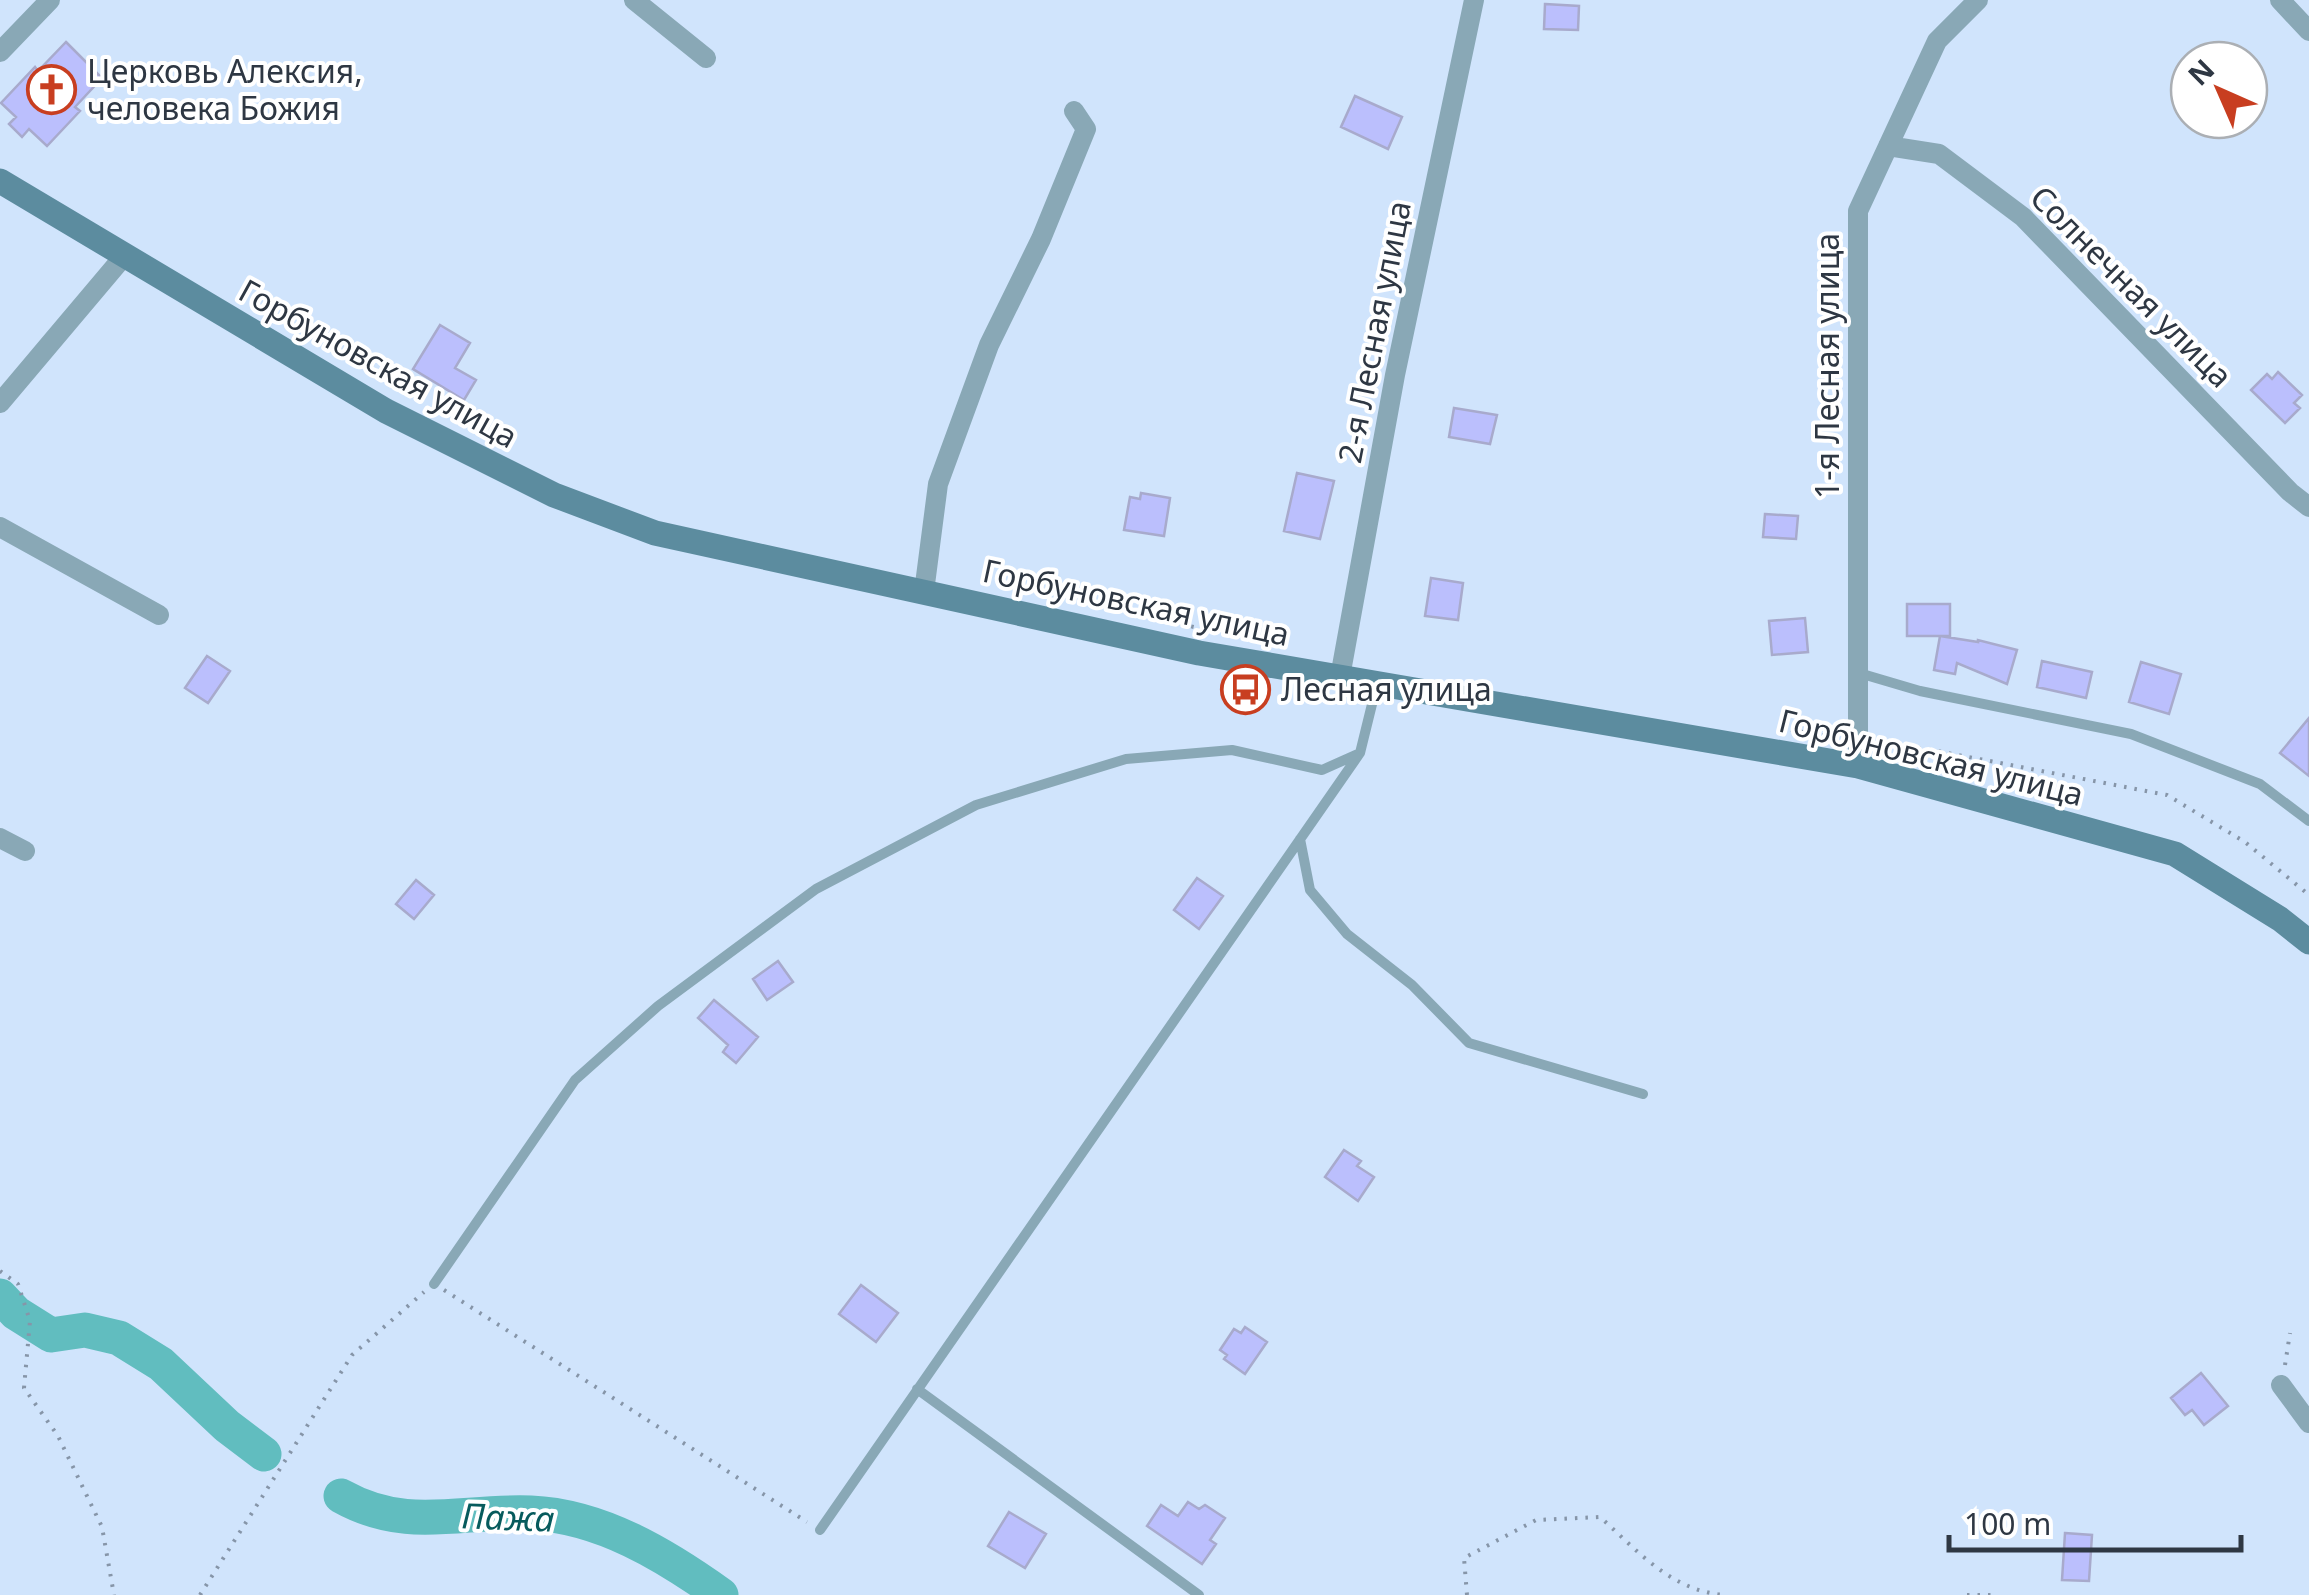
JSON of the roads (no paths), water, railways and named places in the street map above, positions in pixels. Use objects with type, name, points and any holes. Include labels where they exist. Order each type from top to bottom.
[{"type":"main road","name":"Горбуновская улица","points":[[0,182],[386,411],[554,495],[655,533],[1200,653],[1858,754],[2175,854],[2280,919],[2309,942]]},
{"type":"street","points":[[0,52],[8,30],[50,0]]},
{"type":"street","points":[[634,0],[706,58]]},
{"type":"street","name":"2-я Лесная улица","points":[[1340,677],[1395,375],[1474,0]]},
{"type":"street","name":"1-я Лесная улица","points":[[1858,754],[1858,211],[1938,41],[1978,0]]},
{"type":"street","points":[[2280,0],[2309,31]]},
{"type":"street","points":[[924,592],[938,484],[989,345],[1041,239],[1086,129],[1074,112]]},
{"type":"street","name":"Солнечная улица","points":[[1888,146],[1939,154],[2024,217],[2290,492],[2309,506]]},
{"type":"street","points":[[0,404],[124,256]]},
{"type":"street","points":[[0,527],[159,614]]},
{"type":"street","points":[[0,838],[25,851]]},
{"type":"street","points":[[2282,1385],[2309,1423]]},
{"type":"lane","points":[[1858,673],[1920,691],[2131,734],[2260,784],[2309,821]]},
{"type":"lane","points":[[820,1530],[1360,753],[1377,683]]},
{"type":"lane","points":[[434,1284],[575,1080],[658,1006],[816,890],[976,805],[1126,759],[1232,750],[1322,770],[1360,753]]},
{"type":"lane","points":[[1300,839],[1310,890],[1347,934],[1412,985],[1469,1044],[1643,1094]]},
{"type":"lane","points":[[918,1390],[1199,1595]]},
{"type":"waterway","name":"Пажа","points":[[0,1296],[16,1313],[51,1335],[85,1330],[119,1338],[161,1364],[227,1426],[264,1454]]},
{"type":"waterway","name":"Пажа","points":[[341,1496],[365,1507],[411,1517],[531,1513],[582,1521],[655,1552],[721,1595]]},
{"type":"place","name":"Церковь Алексия, человека Божия","points":[[52,90]]},
{"type":"place","name":"Лесная улица","points":[[1246,690]]}]
